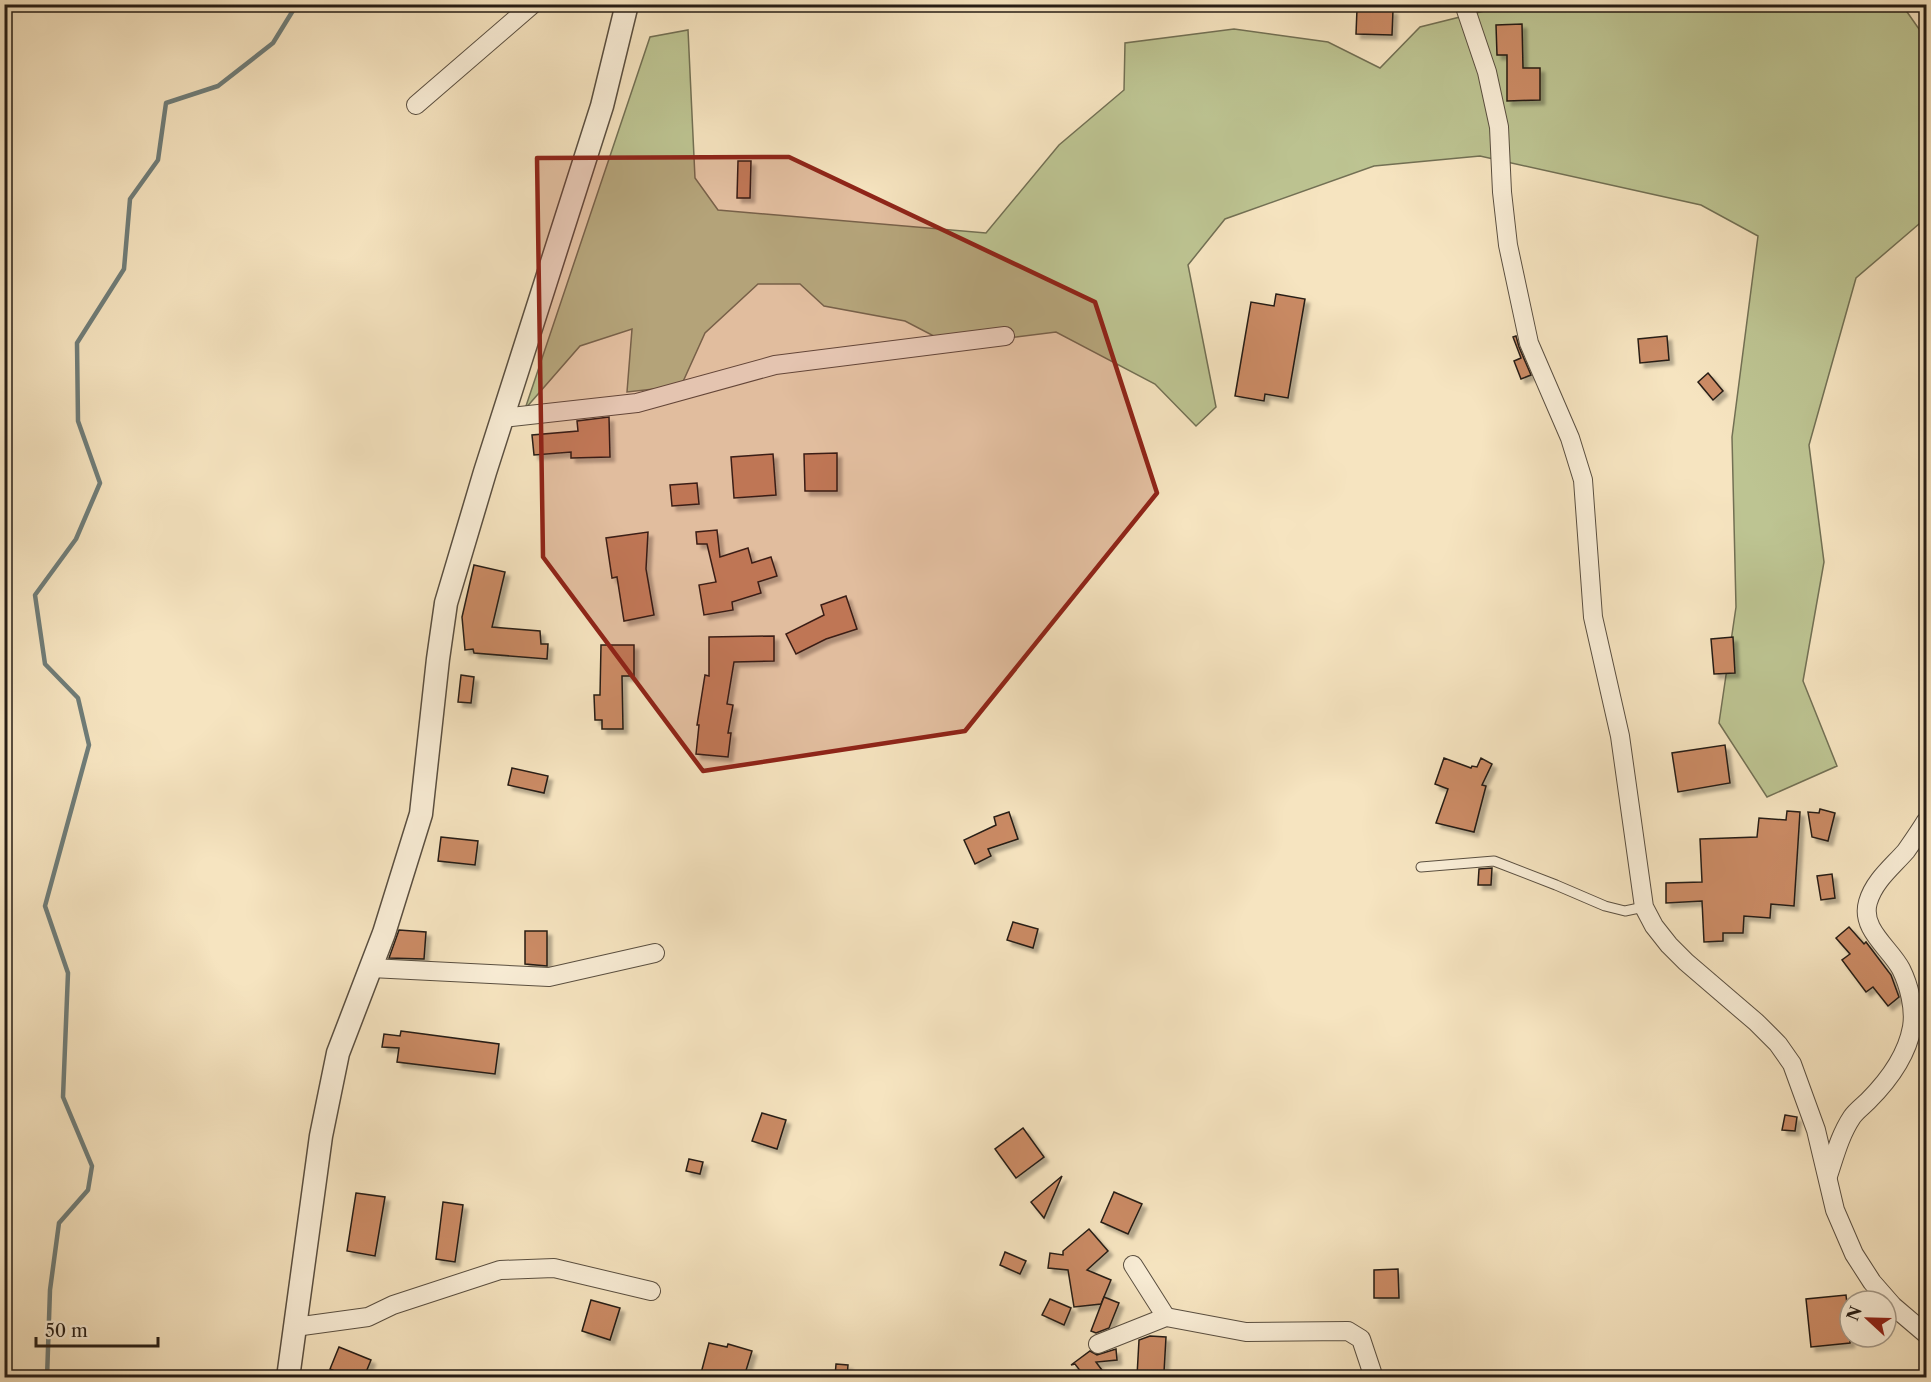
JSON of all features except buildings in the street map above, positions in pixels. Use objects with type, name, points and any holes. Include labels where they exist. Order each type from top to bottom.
[{"type":"street","points":[[416,105],[533,4]]},
{"type":"street","points":[[288,1377],[319,1148],[338,1053],[384,933],[421,814],[446,603],[502,418],[602,106],[627,4]]},
{"type":"street","points":[[1464,4],[1487,72],[1499,127],[1502,192],[1508,245],[1529,343],[1570,438],[1583,480],[1593,617],[1620,736],[1644,907],[1654,926],[1686,963],[1779,1044],[1792,1064],[1816,1130],[1835,1210],[1854,1254],[1872,1282],[1893,1306],[1926,1334]]},
{"type":"street","points":[[502,418],[637,403],[775,365],[1005,336]]},
{"type":"street","points":[[1827,1178],[1843,1131],[1854,1114],[1890,1077],[1904,1052],[1912,1026],[1911,1002],[1901,969],[1874,933],[1866,918],[1868,902],[1877,882],[1906,850],[1926,821]]},
{"type":"street","points":[[371,968],[549,976],[655,953]]},
{"type":"street","points":[[1133,1265],[1166,1317]]},
{"type":"street","points":[[295,1327],[368,1317],[393,1305],[501,1270],[554,1268],[651,1292]]},
{"type":"street","points":[[1098,1344],[1166,1317],[1246,1332],[1348,1331],[1361,1339],[1374,1377]]},
{"type":"lane","points":[[1422,867],[1494,861],[1605,906],[1624,911],[1644,907]]},
{"type":"highlighted area","points":[[789,157],[1095,302],[1157,493],[965,731],[703,771],[543,557],[537,158]]},
{"type":"green space","points":[[1512,4],[1909,5],[1905,9],[1926,39],[1926,218],[1856,278],[1809,445],[1824,562],[1803,681],[1837,766],[1767,797],[1719,723],[1736,607],[1732,437],[1758,236],[1701,205],[1480,156],[1374,166],[1225,219],[1188,265],[1216,407],[1196,426],[1155,384],[1056,332],[951,345],[905,321],[824,306],[800,284],[758,284],[705,333],[681,386],[627,392],[632,329],[580,346],[525,409],[650,37],[688,30],[695,178],[718,210],[986,233],[1059,145],[1124,90],[1125,43],[1234,29],[1328,42],[1380,68],[1420,27]]},
{"type":"waterway","points":[[47,1378],[50,1290],[59,1223],[88,1190],[92,1166],[63,1097],[68,973],[45,906],[89,745],[78,698],[45,664],[35,595],[76,539],[100,483],[78,421],[77,343],[124,269],[130,199],[158,160],[166,103],[218,86],[273,43],[297,4]]}]
